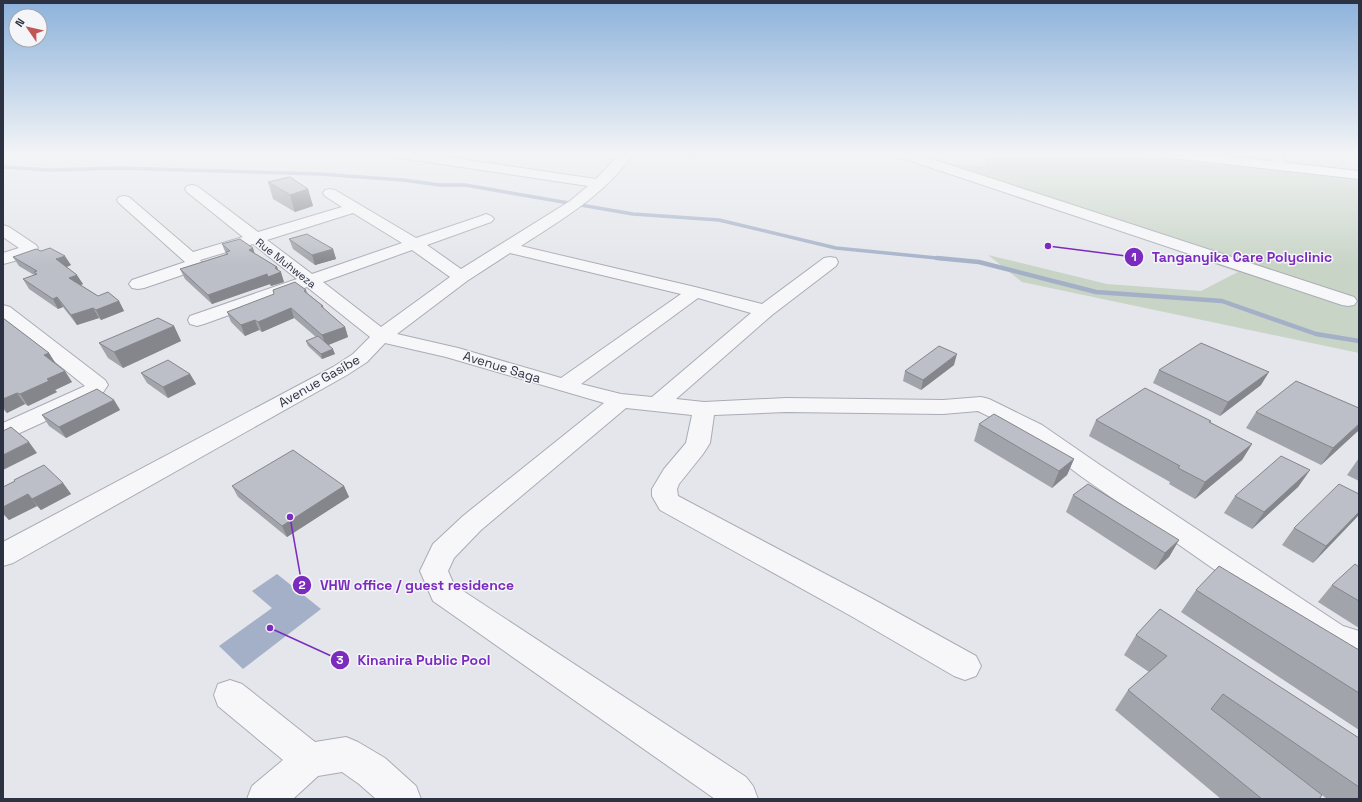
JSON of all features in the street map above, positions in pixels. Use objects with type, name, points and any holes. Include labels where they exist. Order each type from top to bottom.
[{"type":"street","name":"Rue Muhweza","points":[[195,191],[381,336]]},
{"type":"street","name":"Avenue Gasibe","points":[[3,555],[340,371],[360,358],[381,336],[461,277],[575,204],[590,191]]},
{"type":"street","points":[[1017,191],[1348,301]]},
{"type":"street","points":[[330,193],[413,244],[461,277]]},
{"type":"street","points":[[124,200],[194,263],[191,266],[138,284]]},
{"type":"street","points":[[190,258],[354,208]]},
{"type":"street","points":[[197,320],[486,219]]},
{"type":"street","points":[[3,230],[30,248],[3,259]]},
{"type":"street","points":[[506,247],[695,292],[765,311]]},
{"type":"street","points":[[658,404],[765,311],[830,262]]},
{"type":"street","points":[[564,386],[695,292]]},
{"type":"street","points":[[3,432],[88,393],[97,385],[4,313]]},
{"type":"street","name":"Avenue Saga","points":[[381,336],[451,352],[564,386],[621,401],[704,409],[786,405],[943,407],[981,404],[1034,430],[1091,471],[1332,635],[1359,645]]},
{"type":"street","points":[[621,401],[472,523],[443,552],[434,571],[443,593],[733,790],[740,799]]},
{"type":"street","points":[[704,409],[698,442],[694,450],[668,482],[664,491],[664,496],[668,503],[861,607],[965,666]]},
{"type":"street","points":[[230,696],[310,760]]},
{"type":"street","points":[[264,799],[310,760],[346,754],[372,771],[403,799]]},
{"type":"green space","points":[[1005,191],[1359,191],[1359,353],[1022,282],[988,255],[1107,284],[1201,291],[1238,272]]},
{"type":"water","points":[[277,574],[321,609],[243,669],[219,646],[272,608],[252,591]]},
{"type":"building","points":[[284,191],[301,191],[290,195]]},
{"type":"building","points":[[307,234],[333,249],[312,255],[289,239]]},
{"type":"building","points":[[240,239],[253,248],[249,250],[277,267],[275,268],[281,272],[268,277],[267,274],[208,295],[180,269],[228,254],[226,252],[230,251],[222,244]]},
{"type":"building","points":[[50,248],[65,256],[56,259],[77,275],[69,278],[98,296],[108,292],[119,301],[96,310],[93,308],[71,315],[57,297],[53,299],[23,279],[37,274],[34,272],[37,271],[13,257],[36,249],[41,251]]},
{"type":"building","points":[[295,282],[306,290],[304,291],[323,306],[321,306],[345,327],[322,335],[291,308],[258,322],[255,320],[241,325],[227,312],[274,294],[273,290]]},
{"type":"building","points":[[3,318],[49,353],[44,355],[65,371],[47,379],[49,381],[20,394],[17,393],[3,399]]},
{"type":"building","points":[[158,318],[174,326],[114,352],[99,343]]},
{"type":"building","points":[[318,336],[333,349],[321,354],[306,341]]},
{"type":"building","points":[[1201,343],[1269,372],[1228,402],[1159,370]]},
{"type":"building","points":[[939,346],[957,354],[923,380],[905,371]]},
{"type":"building","points":[[168,360],[190,374],[163,387],[141,373]]},
{"type":"building","points":[[1296,381],[1359,408],[1359,424],[1333,448],[1256,412]]},
{"type":"building","points":[[1145,388],[1211,421],[1209,422],[1252,444],[1205,482],[1178,468],[1180,466],[1096,420]]},
{"type":"building","points":[[97,389],[114,400],[59,427],[42,415]]},
{"type":"building","points":[[994,414],[1074,459],[1059,471],[979,424]]},
{"type":"building","points":[[11,427],[29,442],[3,455],[3,431]]},
{"type":"building","points":[[293,450],[344,486],[282,526],[232,486]]},
{"type":"building","points":[[1281,456],[1310,470],[1264,512],[1235,496]]},
{"type":"building","points":[[44,465],[63,483],[32,499],[28,494],[3,507],[3,487]]},
{"type":"building","points":[[1088,484],[1179,540],[1165,553],[1073,495]]},
{"type":"building","points":[[1339,484],[1359,494],[1359,512],[1326,546],[1294,528]]},
{"type":"building","points":[[1355,564],[1359,567],[1359,601],[1332,585]]},
{"type":"building","points":[[1219,566],[1359,650],[1359,693],[1196,590]]},
{"type":"building","points":[[1160,609],[1359,738],[1359,787],[1223,694],[1211,709],[1322,795],[1319,799],[1262,799],[1128,690],[1167,656],[1136,635]]},
{"type":"waterway","points":[[502,191],[633,214],[719,220],[836,248],[947,259]]},
{"type":"waterway","points":[[937,258],[979,262],[1096,292],[1222,301],[1316,334],[1359,341]]},
{"type":"place","name":"Tanganyika Care Polyclinic","points":[[1048,246]]},
{"type":"place","name":"VHW office / guest residence","points":[[290,517]]},
{"type":"place","name":"Kinanira Public Pool","points":[[270,628]]}]
